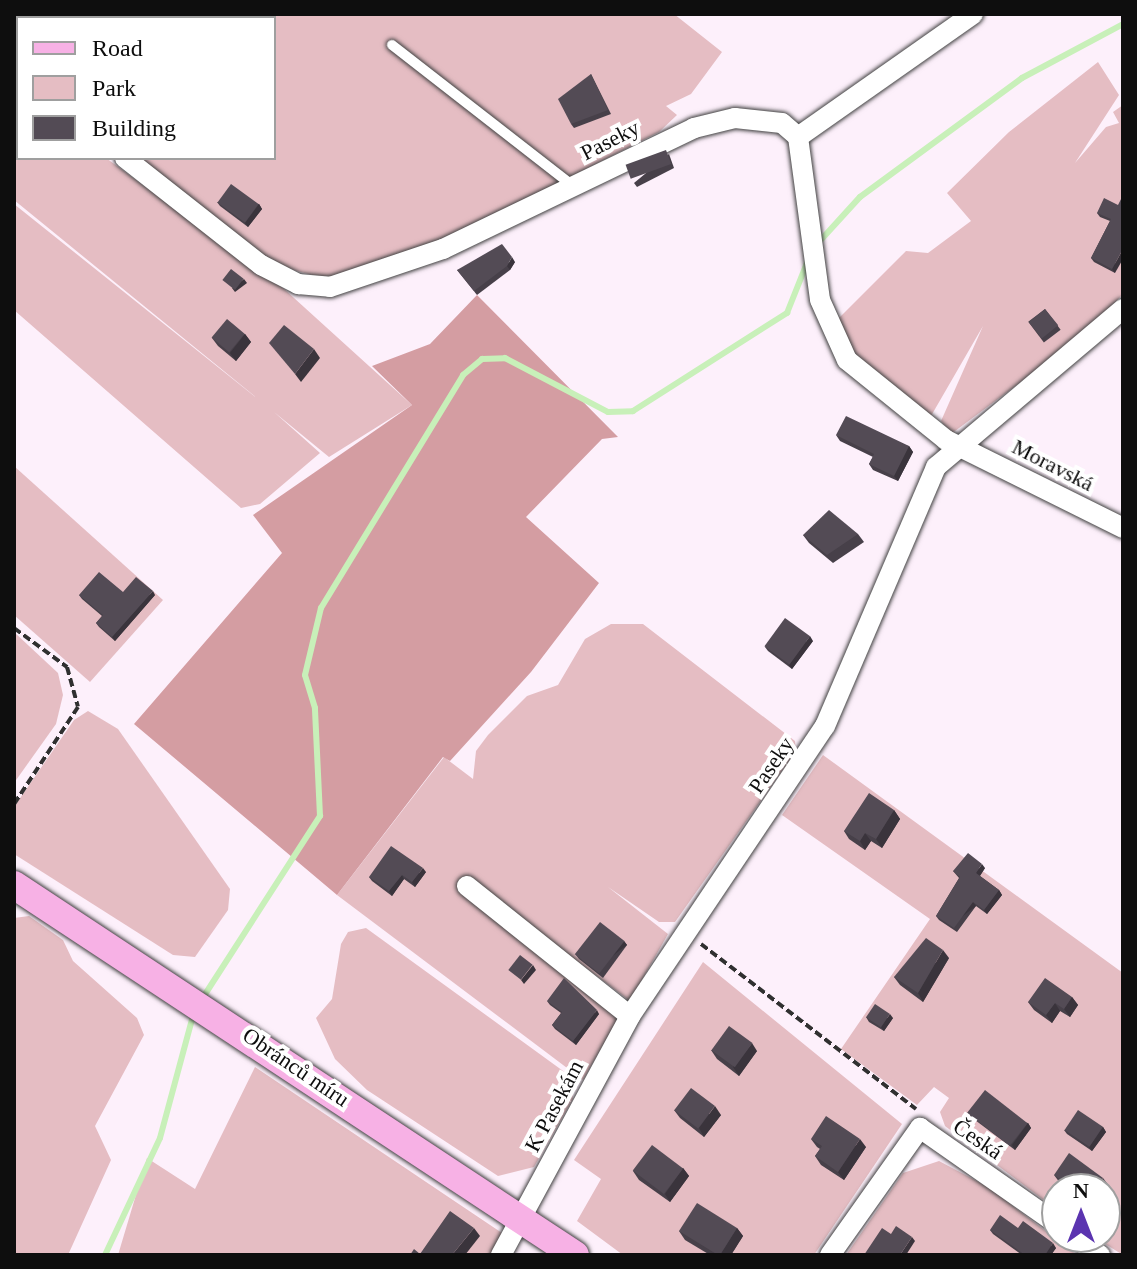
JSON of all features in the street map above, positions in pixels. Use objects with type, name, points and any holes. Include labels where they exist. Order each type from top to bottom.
[{"type":"main road","name":"Obránců míru","points":[[14,885],[575,1255]]},
{"type":"street","points":[[961,445],[847,360],[825,317],[813,262],[798,137],[973,14]]},
{"type":"street","name":"Paseky","points":[[128,160],[261,265],[313,287],[405,264],[719,121],[769,119],[798,137]]},
{"type":"street","name":"Paseky","points":[[687,933],[825,726],[936,467],[1123,309]]},
{"type":"street","name":"Moravská","points":[[961,445],[1123,528]]},
{"type":"street","points":[[467,886],[630,1016]]},
{"type":"street","name":"K Pasekám","points":[[501,1255],[630,1016],[687,933]]},
{"type":"street","name":"Česká","points":[[830,1255],[920,1128],[1041,1213]]},
{"type":"lane","points":[[392,45],[573,186]]},
{"type":"path","points":[[14,628],[67,667],[78,707],[14,804]]},
{"type":"path","points":[[687,933],[918,1110],[920,1128]]},
{"type":"green space","points":[[118,14],[674,14],[722,52],[691,94],[666,106],[677,115],[659,132],[453,236],[354,274],[324,278],[274,265],[139,160],[276,160],[276,16]]},
{"type":"green space","points":[[1098,62],[1119,95],[1075,163],[1106,127],[1119,123],[1113,112],[1123,105],[1123,294],[1085,334],[951,434],[941,421],[983,326],[931,416],[853,354],[838,319],[906,251],[928,253],[971,221],[947,193],[1009,132]]},
{"type":"green space","points":[[14,89],[16,160],[109,160],[283,288],[412,405],[329,457],[274,412],[320,453],[260,504],[241,508],[14,310],[14,204],[258,399],[14,200]]},
{"type":"green space","points":[[14,466],[163,600],[90,682],[14,615]]},
{"type":"green space","points":[[611,624],[643,624],[795,741],[796,751],[675,922],[659,922],[608,887],[668,934],[630,1001],[577,961],[622,1012],[583,1080],[337,895],[444,757],[473,779],[476,751],[488,735],[527,696],[558,685],[585,639]]},
{"type":"green space","points":[[14,632],[58,673],[63,695],[56,724],[14,783]]},
{"type":"green space","points":[[88,711],[118,729],[230,889],[228,910],[195,957],[173,955],[14,854],[14,807],[74,720]]},
{"type":"green space","points":[[823,755],[1123,973],[1123,1255],[1120,1253],[1121,1173],[1041,1173],[1041,1198],[945,1126],[940,1112],[949,1098],[934,1087],[917,1105],[841,1049],[930,919],[782,815]]},
{"type":"green space","points":[[29,916],[63,940],[73,961],[137,1018],[144,1035],[95,1126],[111,1160],[68,1255],[14,1255],[14,918]]},
{"type":"green space","points":[[366,928],[570,1076],[573,1099],[534,1167],[498,1176],[367,1090],[335,1059],[316,1018],[332,999],[341,944],[348,932]]},
{"type":"green space","points":[[703,962],[902,1124],[814,1255],[623,1255],[577,1221],[601,1179],[574,1160]]},
{"type":"green space","points":[[255,1067],[502,1233],[491,1255],[118,1255],[147,1158],[195,1189]]},
{"type":"green space","points":[[939,1161],[988,1187],[1041,1227],[1041,1253],[1077,1255],[846,1255],[903,1173]]},
{"type":"shaded area","points":[[477,295],[618,437],[602,439],[526,517],[599,583],[531,672],[450,761],[443,757],[337,895],[134,724],[282,553],[253,515],[412,405],[372,366],[430,344]]},
{"type":"building","points":[[591,74],[608,110],[571,124],[558,99]]},
{"type":"building","points":[[666,150],[671,164],[631,179],[626,165]]},
{"type":"building","points":[[231,184],[259,204],[245,223],[217,203]]},
{"type":"building","points":[[1123,195],[1123,249],[1112,269],[1091,258],[1111,219],[1097,213],[1104,198],[1118,205]]},
{"type":"building","points":[[502,244],[512,257],[507,266],[474,291],[457,270]]},
{"type":"building","points":[[231,269],[244,279],[235,290],[222,280]]},
{"type":"building","points":[[1045,309],[1058,325],[1042,339],[1029,322]]},
{"type":"building","points":[[227,319],[245,334],[229,352],[212,337]]},
{"type":"building","points":[[284,325],[314,349],[295,374],[269,343]]},
{"type":"building","points":[[846,416],[909,446],[894,476],[869,464],[874,454],[836,435]]},
{"type":"building","points":[[829,510],[858,534],[827,555],[803,535]]},
{"type":"building","points":[[99,572],[123,592],[136,577],[153,591],[112,637],[96,623],[103,615],[79,595]]},
{"type":"building","points":[[785,618],[810,636],[790,665],[764,646]]},
{"type":"building","points":[[869,793],[894,810],[876,839],[865,833],[860,841],[844,831]]},
{"type":"building","points":[[391,846],[423,868],[412,882],[402,875],[389,891],[369,877]]},
{"type":"building","points":[[968,853],[982,864],[976,873],[999,890],[984,910],[973,902],[954,928],[936,916],[960,877],[953,871]]},
{"type":"building","points":[[600,922],[624,941],[599,973],[575,954]]},
{"type":"building","points":[[926,938],[943,950],[918,993],[894,977]]},
{"type":"building","points":[[520,955],[533,965],[521,980],[508,970]]},
{"type":"building","points":[[564,978],[597,1010],[573,1041],[552,1025],[562,1012],[547,1001]]},
{"type":"building","points":[[1045,978],[1072,997],[1064,1009],[1055,1003],[1046,1015],[1028,1002]]},
{"type":"building","points":[[875,1004],[890,1014],[881,1027],[866,1017]]},
{"type":"building","points":[[729,1026],[752,1043],[735,1067],[711,1050]]},
{"type":"building","points":[[691,1088],[715,1106],[698,1128],[674,1110]]},
{"type":"building","points":[[985,1090],[1028,1123],[1010,1146],[967,1113]]},
{"type":"building","points":[[1078,1110],[1103,1127],[1089,1147],[1065,1130]]},
{"type":"building","points":[[826,1116],[860,1139],[838,1172],[815,1156],[822,1146],[811,1139]]},
{"type":"building","points":[[652,1145],[683,1168],[664,1194],[633,1171]]},
{"type":"building","points":[[1069,1153],[1096,1173],[1055,1173]]},
{"type":"building","points":[[697,1203],[737,1228],[720,1255],[679,1231]]},
{"type":"building","points":[[450,1211],[474,1228],[452,1255],[410,1255],[414,1249],[420,1254]]},
{"type":"building","points":[[1000,1215],[1018,1228],[1023,1221],[1041,1234],[1041,1253],[1046,1253],[1025,1255],[990,1230]]},
{"type":"building","points":[[896,1226],[912,1237],[900,1255],[864,1255],[882,1228],[891,1234]]},
{"type":"waterway","points":[[819,242],[860,197],[1022,78],[1123,24]]},
{"type":"waterway","points":[[202,999],[320,816],[315,708],[305,675],[321,608],[463,375],[482,359],[505,358],[608,412],[633,411],[787,313],[809,258]]},
{"type":"waterway","points":[[105,1255],[160,1138],[194,1012]]}]
